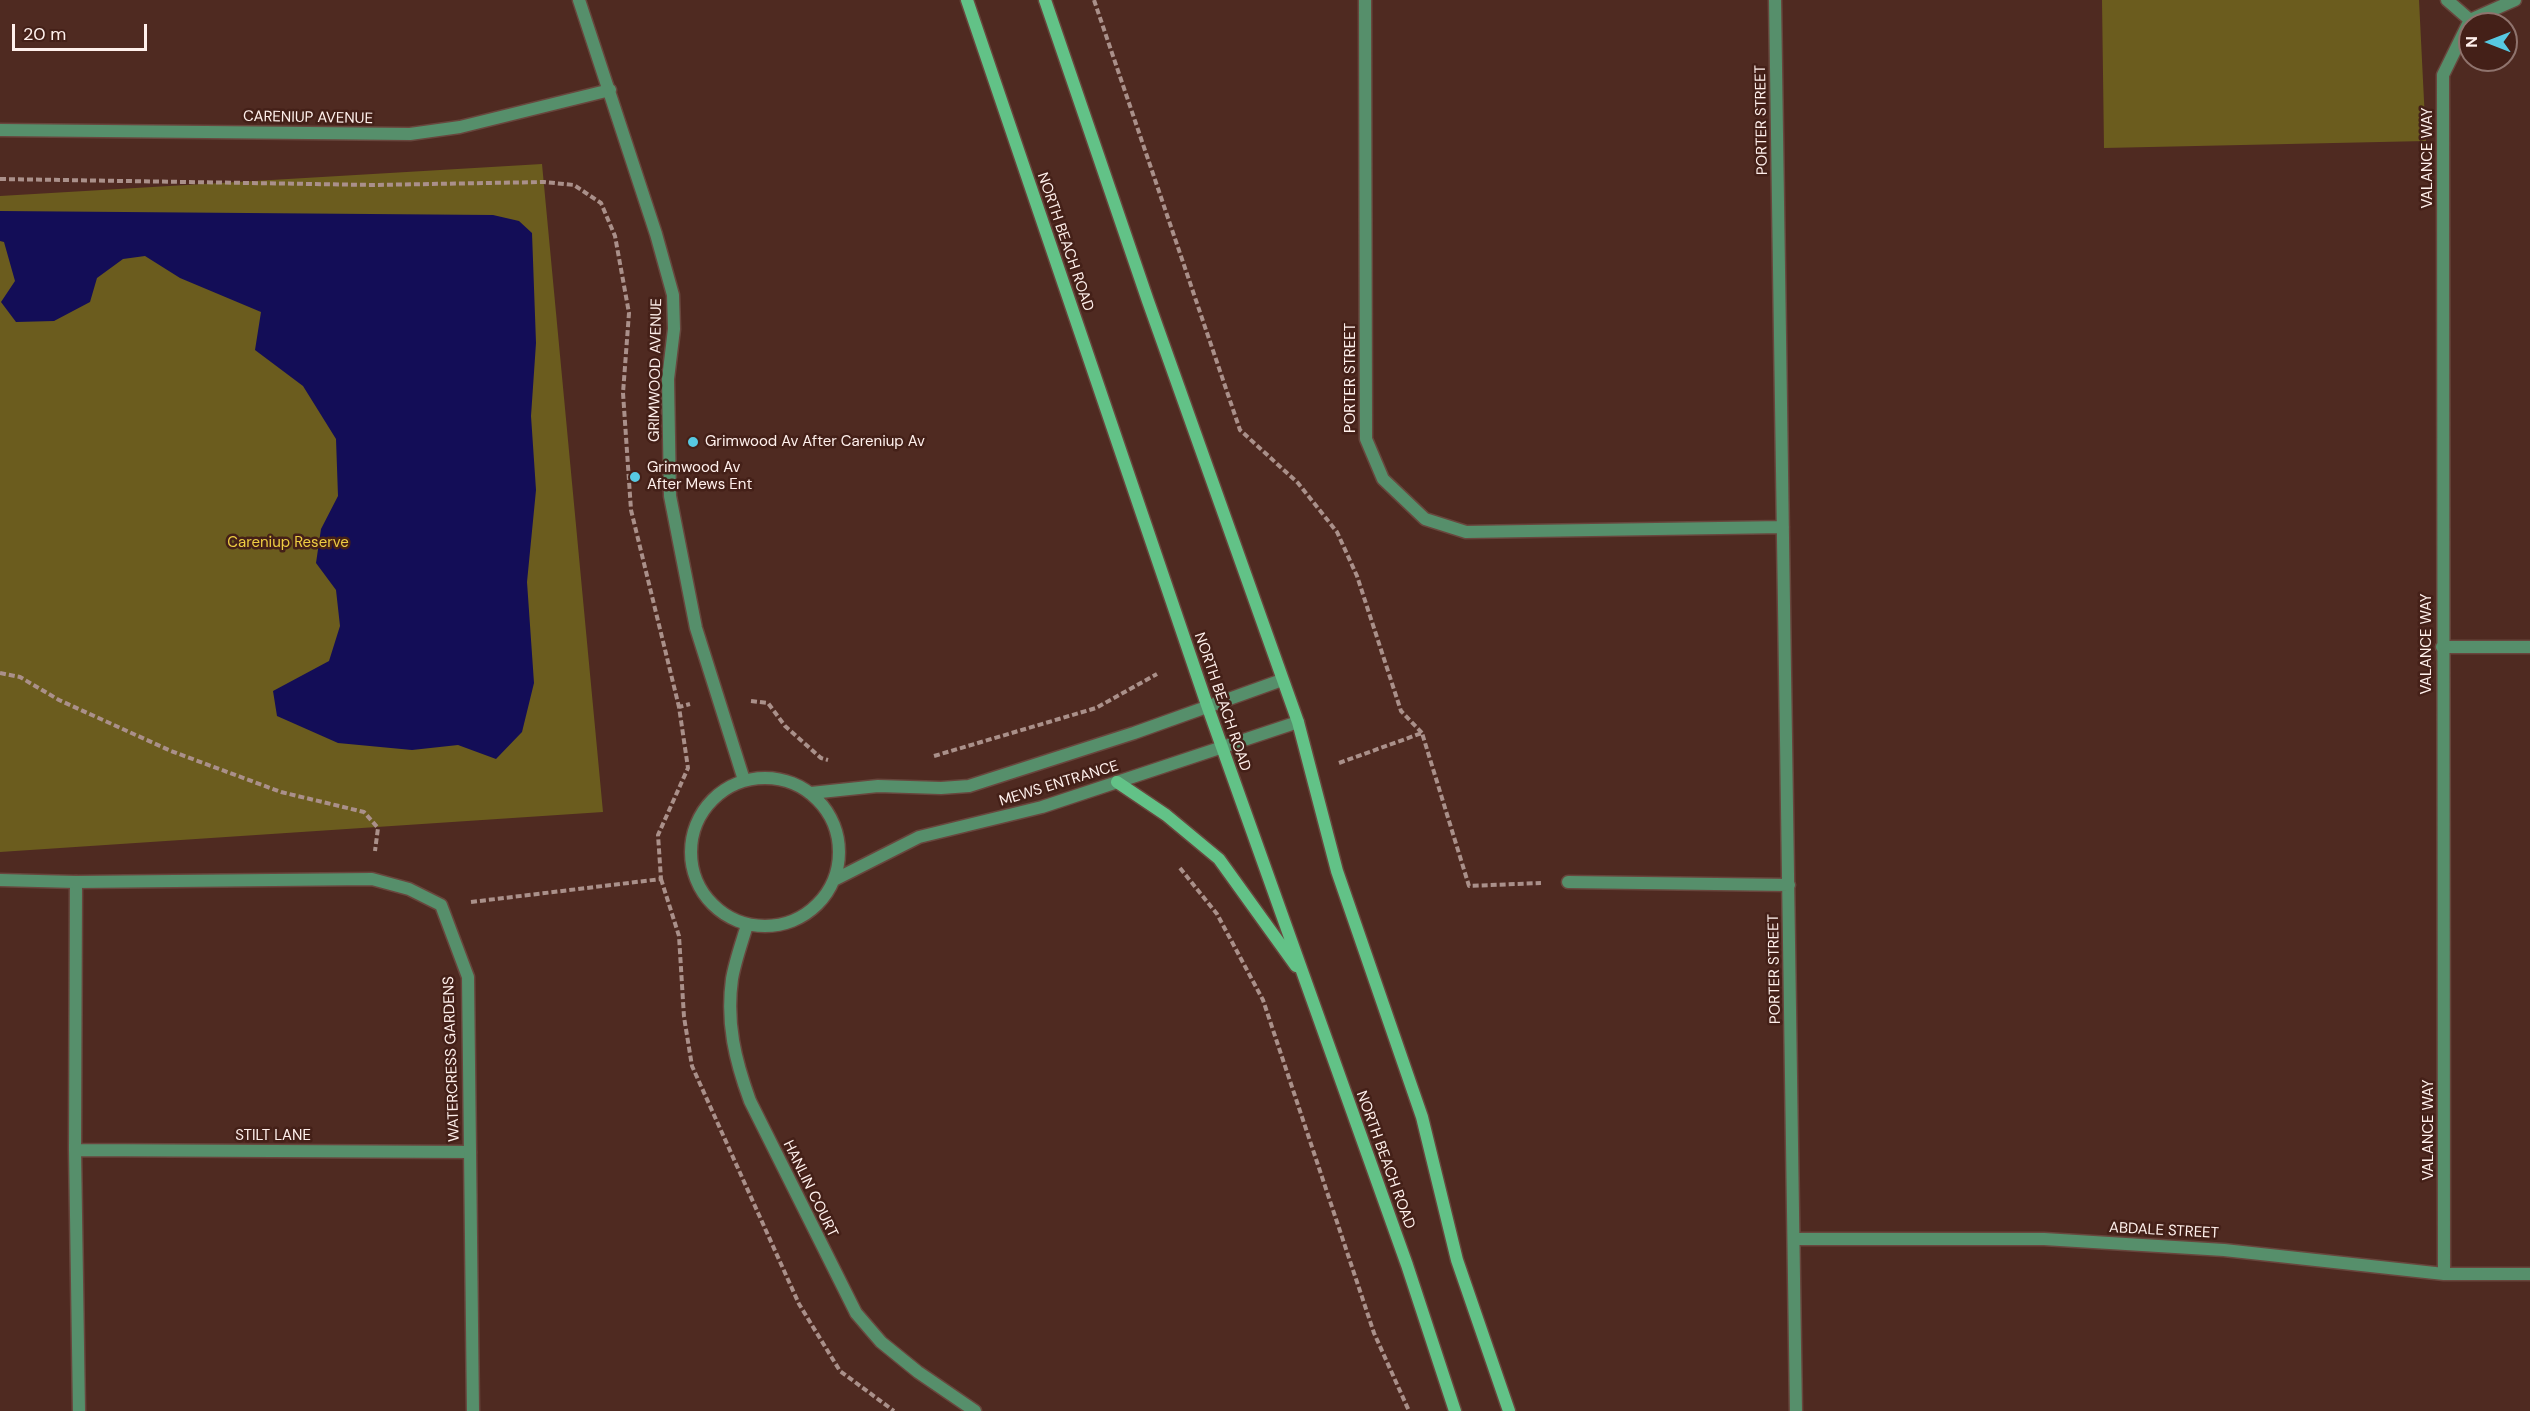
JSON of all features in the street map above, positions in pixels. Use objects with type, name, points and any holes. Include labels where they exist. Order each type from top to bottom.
[{"type":"main road","name":"NORTH BEACH ROAD","points":[[967,0],[1207,705],[1407,1265],[1455,1411]]},
{"type":"main road","points":[[1045,0],[1298,722],[1336,871],[1422,1117],[1457,1260],[1509,1411]]},
{"type":"main road","points":[[1117,782],[1166,815],[1219,860],[1304,976]]},
{"type":"street","name":"GRIMWOOD AVENUE","points":[[579,0],[656,234],[673,295],[674,329],[668,379],[670,496],[696,628],[744,780]]},
{"type":"street","name":"PORTER STREET","points":[[1365,0],[1366,439],[1383,479],[1425,519],[1466,532],[1783,527]]},
{"type":"street","name":"PORTER STREET","points":[[1775,0],[1796,1411]]},
{"type":"street","points":[[2447,0],[2461,12]]},
{"type":"street","points":[[2488,12],[2515,0]]},
{"type":"street","name":"VALANCE WAY","points":[[2444,1274],[2443,75],[2458,44]]},
{"type":"street","name":"CARENIUP AVENUE","points":[[0,130],[410,134],[460,127],[610,90]]},
{"type":"street","points":[[2442,647],[2530,647]]},
{"type":"street","name":"MEWS ENTRANCE","points":[[811,793],[878,786],[941,788],[969,786],[1134,733],[1282,680]]},
{"type":"street","name":"MEWS ENTRANCE","points":[[834,880],[919,837],[1042,807],[1298,722]]},
{"type":"street","points":[[767,777],[790,782],[811,793],[827,810],[837,833],[839,857],[834,880],[823,899],[808,914],[789,923],[768,927],[747,925],[725,915],[706,899],[694,877],[690,854],[694,829],[705,807],[722,790],[744,780],[767,777]]},
{"type":"street","points":[[0,880],[76,882],[372,879],[409,889],[441,905]]},
{"type":"street","points":[[76,882],[75,1150],[79,1411]]},
{"type":"street","points":[[1568,882],[1789,885]]},
{"type":"street","name":"WATERCRESS GARDENS","points":[[441,905],[468,976],[473,1411]]},
{"type":"street","name":"HANLIN COURT","points":[[747,925],[732,978],[729,1027],[737,1065],[750,1101],[856,1313],[881,1342],[918,1372],[975,1411]]},
{"type":"street","name":"STILT LANE","points":[[75,1150],[470,1152]]},
{"type":"street","name":"ABDALE STREET","points":[[1794,1239],[2056,1239],[2224,1250],[2444,1274],[2530,1274]]},
{"type":"path","points":[[1094,0],[1240,430],[1298,483],[1336,532],[1357,576],[1401,711],[1422,733],[1469,886],[1568,882]]},
{"type":"path","points":[[0,179],[374,185],[544,182],[574,185],[601,202],[615,236],[629,313],[623,393],[631,510],[679,707],[688,768],[658,835],[662,879],[441,905]]},
{"type":"path","points":[[0,674],[20,677],[59,700],[171,751],[281,792],[364,812],[378,828],[372,879]]},
{"type":"path","points":[[927,758],[1096,708],[1157,674]]},
{"type":"path","points":[[679,707],[718,697],[768,704],[785,726],[821,758],[830,760]]},
{"type":"path","points":[[1339,763],[1422,733]]},
{"type":"path","points":[[1184,830],[1165,850],[1217,914],[1263,1000],[1374,1333],[1409,1411]]},
{"type":"green space","points":[[2102,0],[2419,0],[2426,141],[2104,148]]},
{"type":"green space","name":"Careniup Reserve","points":[[542,164],[603,812],[0,852],[0,196]]},
{"type":"shaded area","points":[[0,211],[493,215],[519,221],[532,233],[536,343],[531,416],[536,490],[527,582],[534,683],[522,732],[496,759],[458,745],[412,750],[338,743],[277,716],[273,691],[329,661],[340,626],[336,590],[316,563],[321,529],[338,496],[336,439],[303,386],[255,350],[261,312],[180,278],[145,256],[123,259],[97,278],[90,302],[54,321],[16,322],[1,302],[15,281],[4,242],[0,241]]},
{"type":"place","name":"Grimwood Av After Careniup Av","points":[[693,442]]},
{"type":"place","name":"Grimwood Av After Mews Ent","points":[[635,477]]}]
